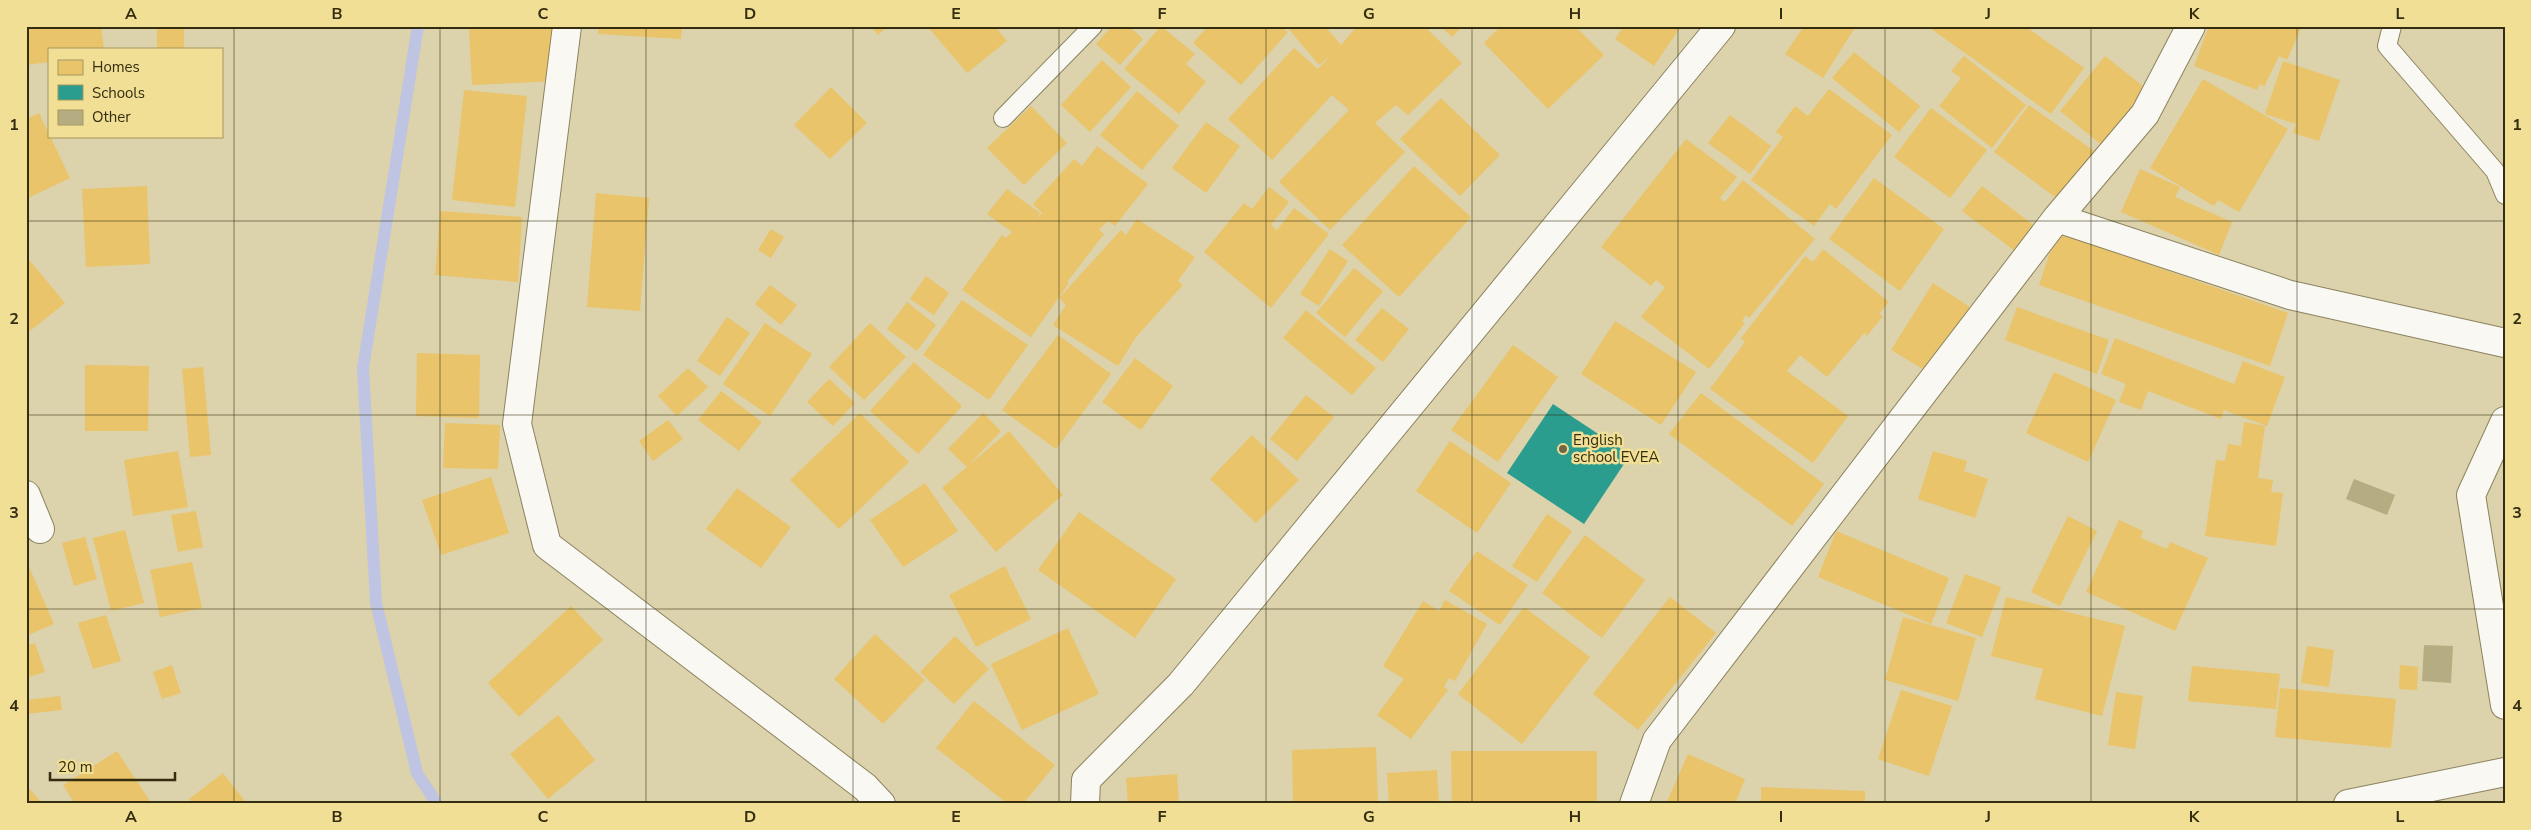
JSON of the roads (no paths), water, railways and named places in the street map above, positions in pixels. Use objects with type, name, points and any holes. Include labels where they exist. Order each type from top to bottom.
[{"type":"street","points":[[567,26],[517,424],[547,545],[865,787],[881,804]]},
{"type":"street","points":[[1085,804],[1086,780],[1181,684],[1721,26]]},
{"type":"street","points":[[1634,804],[1657,740],[2057,218],[2145,114],[2191,26]]},
{"type":"street","points":[[2057,218],[2290,296],[2505,343]]},
{"type":"street","points":[[2505,421],[2471,495],[2505,705]]},
{"type":"street","points":[[26,495],[40,529]]},
{"type":"street","points":[[2348,804],[2505,772]]},
{"type":"lane","points":[[1003,118],[1093,26]]},
{"type":"lane","points":[[2392,26],[2387,46],[2495,170],[2505,195]]},
{"type":"waterway","points":[[418,26],[363,368],[376,603],[417,773],[437,804]]},
{"type":"place","name":"English school EVEA","points":[[1563,449]]}]
